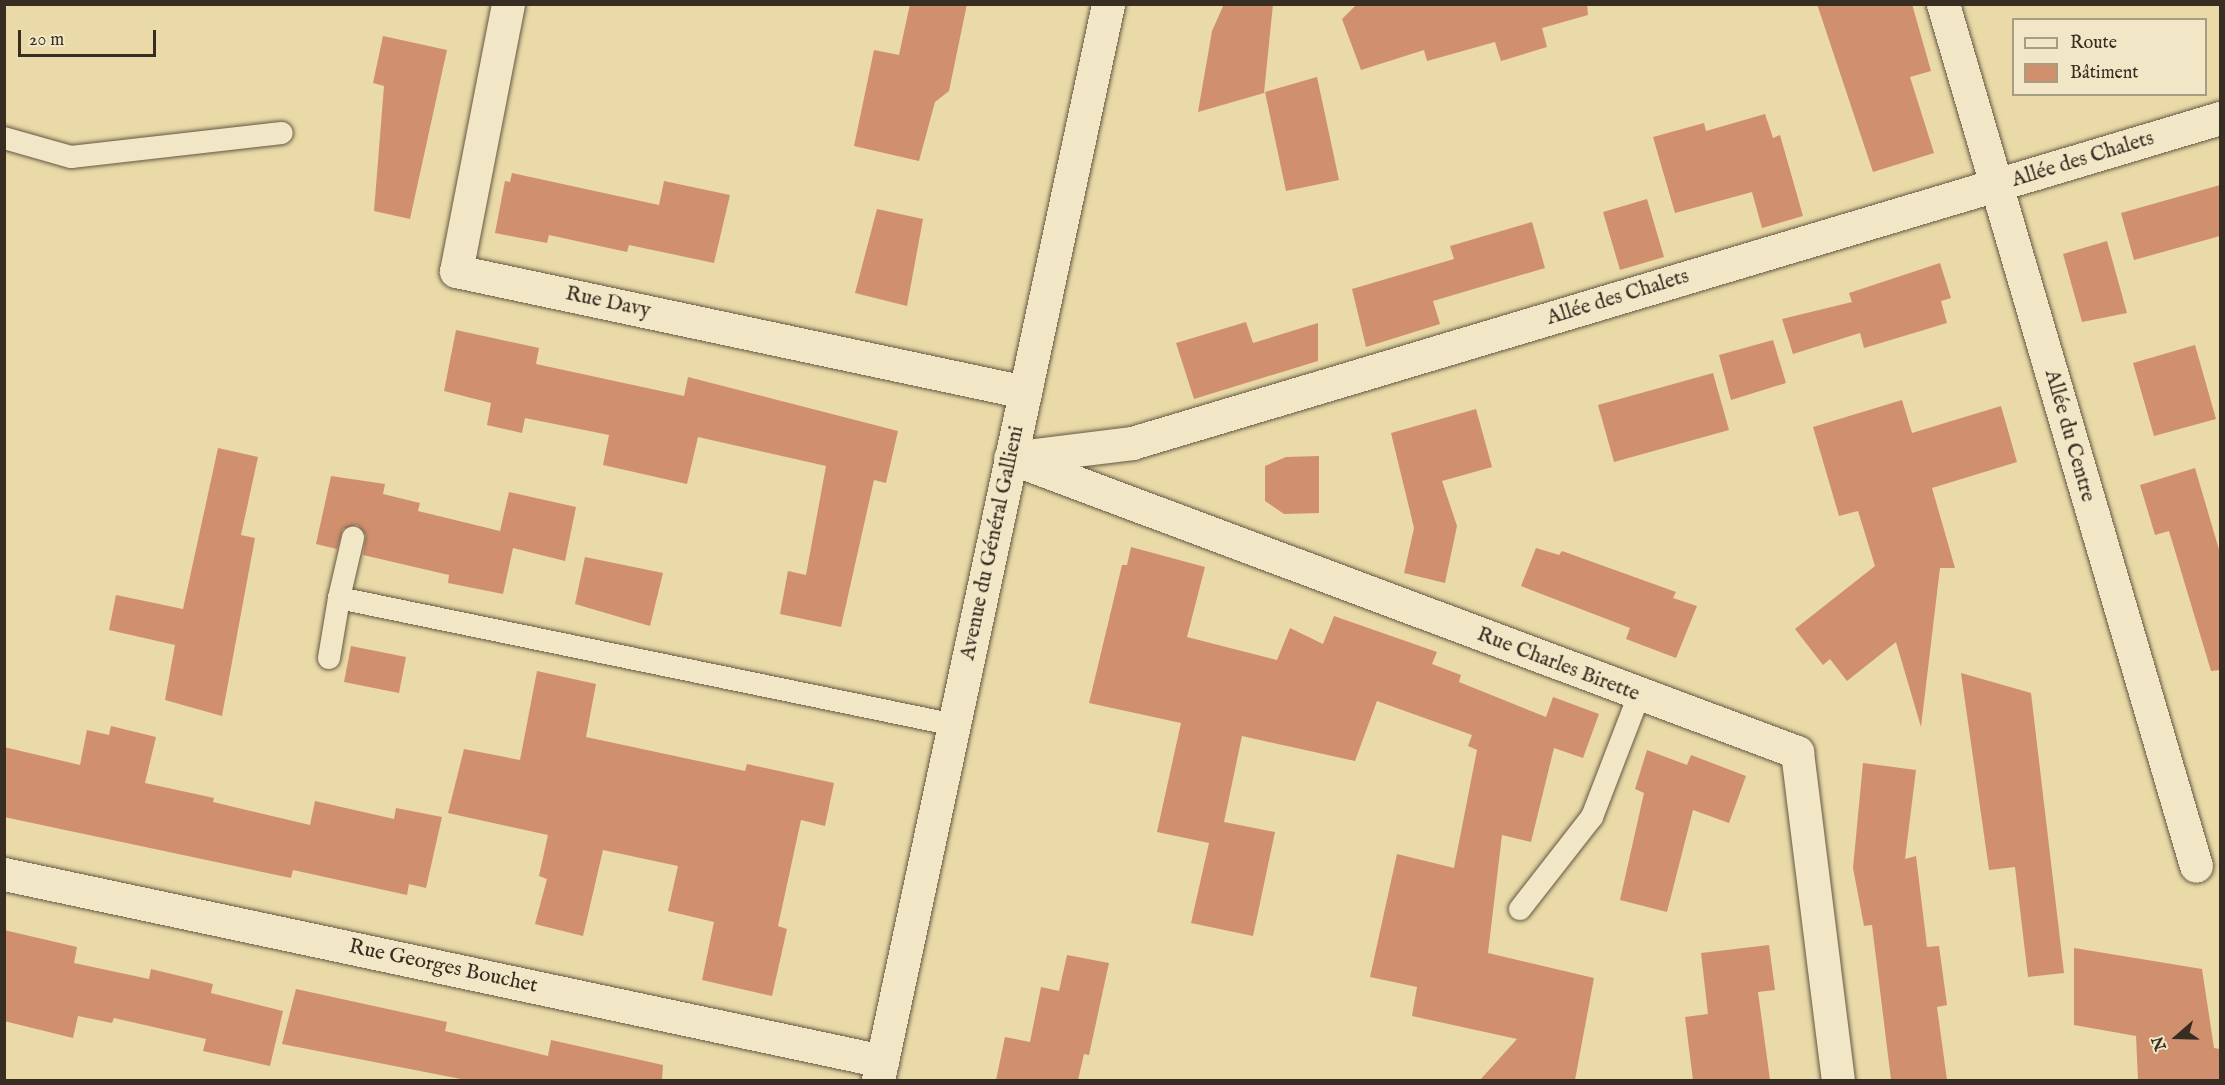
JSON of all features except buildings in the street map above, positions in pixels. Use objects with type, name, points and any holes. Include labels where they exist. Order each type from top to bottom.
[{"type":"street","name":"Rue Davy","points":[[508,4],[456,271],[1025,392]]},
{"type":"street","name":"Avenue du Général Gallieni","points":[[880,1071],[1108,4]]},
{"type":"street","name":"Allée du Centre","points":[[1943,4],[2196,866]]},
{"type":"street","name":"Allée des Chalets","points":[[1010,458],[1132,443],[2220,118]]},
{"type":"street","name":"Rue Charles Birette","points":[[1010,458],[1639,695],[1797,752],[1838,1080]]},
{"type":"street","name":"Rue Georges Bouchet","points":[[4,874],[880,1071]]},
{"type":"lane","points":[[4,138],[71,157],[282,133]]},
{"type":"lane","points":[[329,658],[352,538]]},
{"type":"lane","points":[[339,598],[954,725]]},
{"type":"lane","points":[[1520,909],[1592,817],[1639,695]]}]
